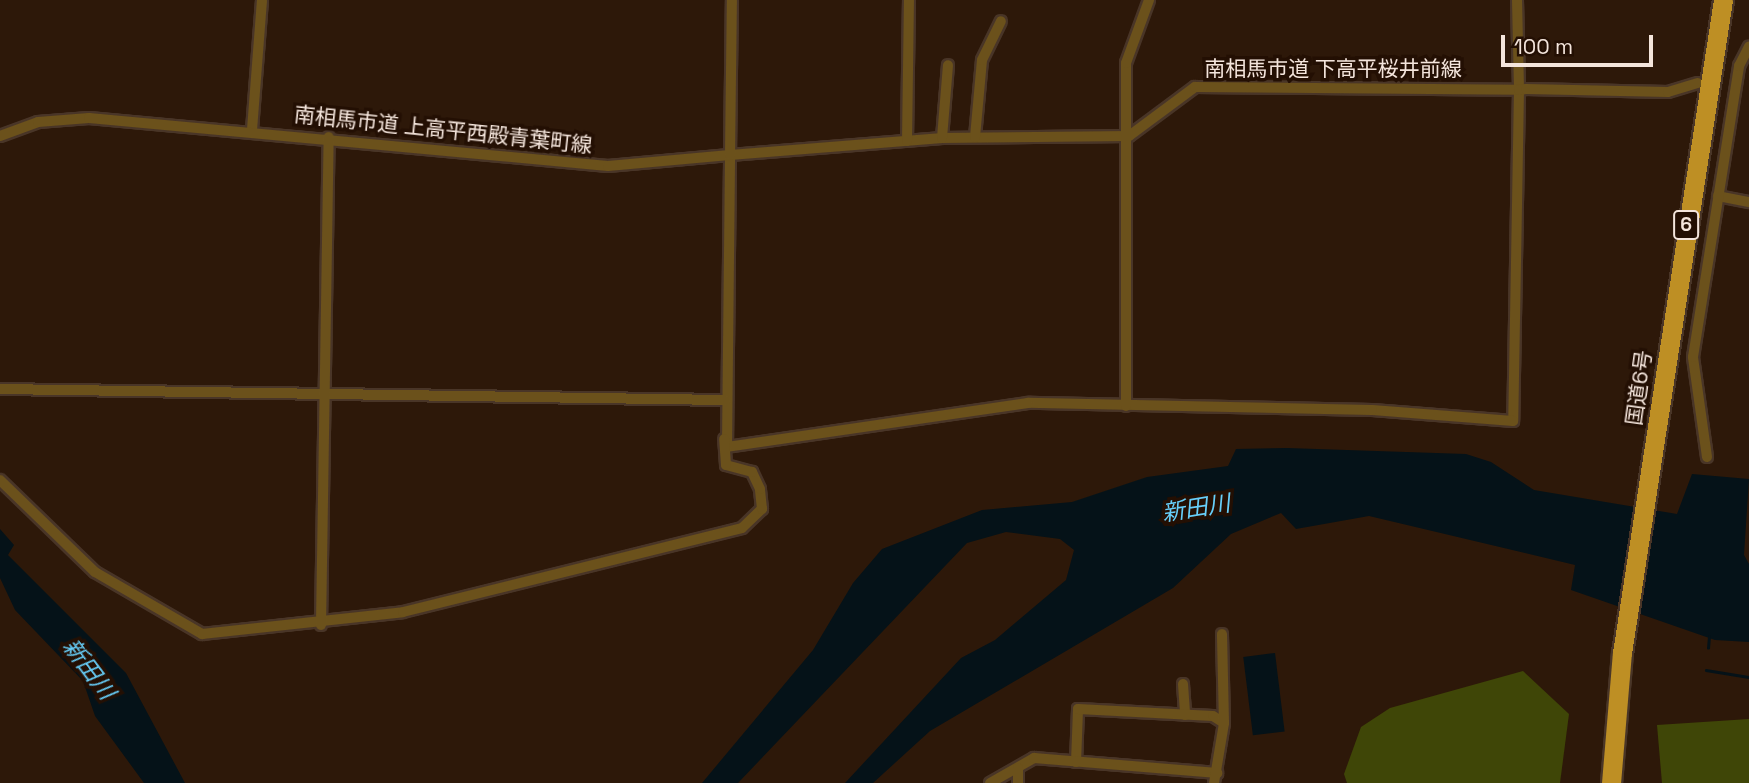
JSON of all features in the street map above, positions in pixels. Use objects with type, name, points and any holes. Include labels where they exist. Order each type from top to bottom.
[{"type":"highway","name":"国道6号","points":[[1611,783],[1625,635],[1723,0]]},
{"type":"street","points":[[251,130],[262,0]]},
{"type":"street","points":[[0,480],[95,572],[202,634],[321,625],[520,587],[742,527],[762,509],[760,489],[752,472],[726,466],[724,439],[732,0]]},
{"type":"street","points":[[907,141],[909,0]]},
{"type":"street","points":[[1126,406],[1129,136],[1127,54],[1149,0]]},
{"type":"street","points":[[724,439],[727,447],[749,445],[1028,403],[1372,410],[1513,421],[1519,90],[1517,0]]},
{"type":"street","points":[[975,137],[982,60],[1001,21]]},
{"type":"street","points":[[1707,457],[1693,357],[1718,196],[1730,85],[1749,46]]},
{"type":"street","points":[[942,138],[948,65]]},
{"type":"street","name":"南相馬市道 下高平桜井前線","points":[[1129,136],[1195,87],[1680,92],[1698,83]]},
{"type":"street","name":"南相馬市道 上高平西殿青葉町線","points":[[0,136],[38,122],[79,118],[251,130],[608,166],[730,155]]},
{"type":"street","points":[[730,155],[942,138],[1129,136]]},
{"type":"street","points":[[321,625],[329,138]]},
{"type":"street","points":[[1718,196],[1749,202]]},
{"type":"street","points":[[0,389],[726,400]]},
{"type":"street","points":[[990,783],[1034,758],[1215,778],[1224,723],[1222,634]]},
{"type":"street","points":[[1183,684],[1185,715]]},
{"type":"street","points":[[1076,762],[1078,709],[1185,715],[1224,723]]},
{"type":"street","points":[[1018,768],[1018,783]]},
{"type":"green space","points":[[1523,671],[1569,714],[1560,783],[1347,783],[1344,774],[1361,727],[1390,708]]},
{"type":"green space","points":[[1749,719],[1749,783],[1662,783],[1657,725]]},
{"type":"water","name":"新田川","points":[[1287,448],[1466,454],[1491,462],[1534,490],[1677,514],[1692,474],[1749,479],[1744,555],[1749,564],[1749,642],[1715,640],[1571,590],[1575,565],[1369,516],[1296,529],[1281,513],[1231,534],[1173,588],[930,731],[873,783],[845,783],[961,658],[995,640],[1066,580],[1074,550],[1060,539],[1006,532],[967,543],[738,783],[702,783],[813,650],[853,583],[882,549],[982,510],[1072,502],[1147,477],[1228,466],[1236,449]]},
{"type":"water","name":"新田川","points":[[0,529],[14,545],[8,555],[126,673],[185,783],[144,783],[95,716],[83,681],[15,610],[0,578]]},
{"type":"water","points":[[1275,653],[1285,731],[1253,735],[1243,657]]},
{"type":"waterway","points":[[1708,648],[1709,637]]},
{"type":"waterway","points":[[1706,670],[1749,677]]}]
